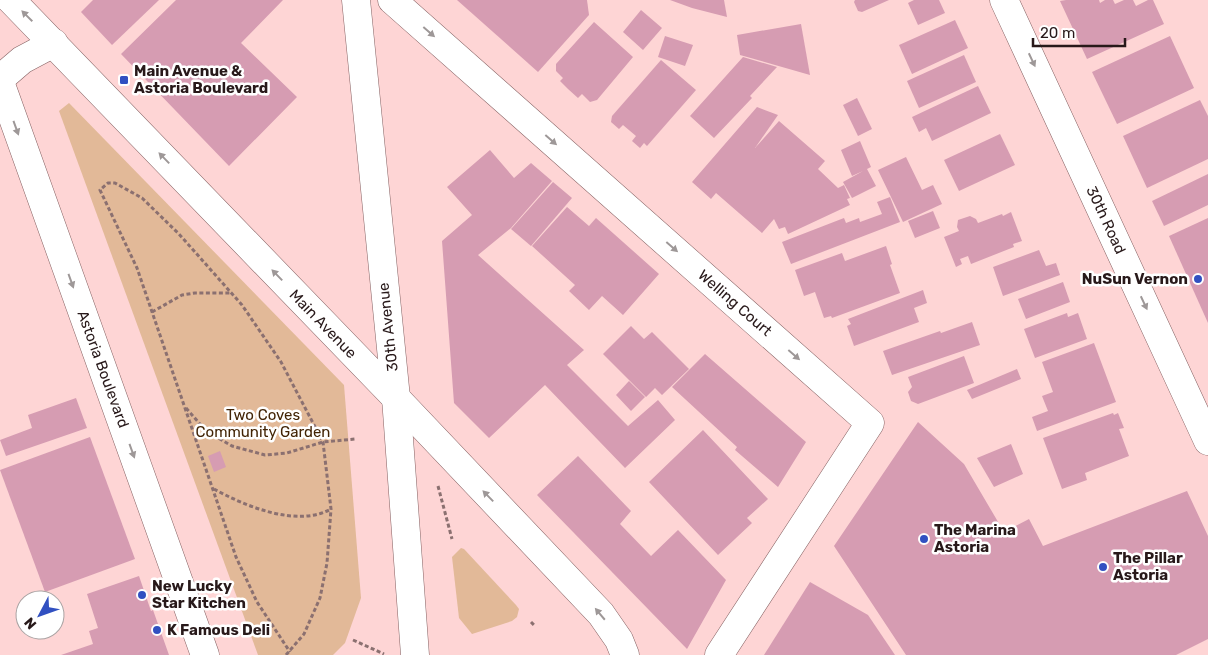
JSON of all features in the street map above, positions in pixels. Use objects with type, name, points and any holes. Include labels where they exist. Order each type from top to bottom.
[{"type":"street","name":"Main Avenue","points":[[11,0],[396,398],[601,614],[619,640],[625,655]]},
{"type":"street","name":"30th Avenue","points":[[356,0],[396,398],[415,655]]},
{"type":"street","name":"Welling Court","points":[[392,0],[870,422],[718,655]]},
{"type":"street","name":"30th Road","points":[[1004,0],[1208,441]]},
{"type":"street","points":[[0,81],[22,60],[54,43]]},
{"type":"street","name":"Astoria Boulevard","points":[[0,81],[205,655]]},
{"type":"path","points":[[286,655],[290,652],[304,634],[320,598],[327,562],[331,509],[323,442],[281,362],[242,305],[179,234],[142,198],[115,183],[108,183],[100,190],[137,268],[236,557],[257,602],[290,652]]},
{"type":"path","points":[[152,312],[182,295],[208,292],[232,293]]},
{"type":"path","points":[[184,406],[206,431],[232,446],[265,455],[287,453],[323,442],[355,439]]},
{"type":"path","points":[[436,480],[452,539]]},
{"type":"path","points":[[213,489],[257,508],[286,515],[315,515],[331,509]]},
{"type":"path","points":[[353,640],[385,654]]},
{"type":"green space","name":"Two Coves Community Garden","points":[[69,103],[344,385],[361,598],[345,643],[333,655],[258,655],[59,111]]},
{"type":"green space","points":[[461,548],[519,609],[517,617],[512,621],[472,634],[459,618],[452,557]]},
{"type":"building","points":[[93,0],[159,0],[112,45],[81,12]]},
{"type":"building","points":[[176,0],[283,0],[241,43],[297,97],[229,166],[121,54]]},
{"type":"building","points":[[457,0],[587,0],[589,15],[538,72]]},
{"type":"building","points":[[670,0],[724,0],[727,17],[692,8]]},
{"type":"building","points":[[855,0],[889,0],[862,12],[858,11]]},
{"type":"building","points":[[914,0],[939,0],[945,13],[918,25],[908,3]]},
{"type":"building","points":[[1099,0],[1100,3],[1105,0],[1113,0],[1115,4],[1124,0],[1133,0],[1136,6],[1148,0],[1153,0],[1164,24],[1087,59],[1060,1]]},
{"type":"building","points":[[641,10],[662,28],[643,50],[623,32]]},
{"type":"building","points":[[955,20],[968,48],[912,74],[899,45]]},
{"type":"building","points":[[594,22],[633,57],[597,100],[590,102],[582,94],[578,98],[560,81],[563,78],[556,71],[556,64]]},
{"type":"building","points":[[801,24],[810,75],[740,55],[737,35]]},
{"type":"building","points":[[665,36],[693,45],[685,66],[658,57]]},
{"type":"building","points":[[1170,36],[1194,88],[1117,124],[1092,72]]},
{"type":"building","points":[[964,55],[976,82],[919,108],[907,81]]},
{"type":"building","points":[[743,57],[777,67],[750,96],[752,98],[714,138],[690,116]]},
{"type":"building","points":[[661,60],[696,90],[647,146],[644,143],[640,148],[632,141],[636,136],[623,125],[619,129],[611,122],[612,116]]},
{"type":"building","points":[[978,86],[991,113],[932,141],[926,128],[919,132],[912,117]]},
{"type":"building","points":[[857,98],[872,129],[858,136],[843,105]]},
{"type":"building","points":[[1200,100],[1208,116],[1208,159],[1147,188],[1123,136]]},
{"type":"building","points":[[757,107],[778,115],[755,148],[779,121],[825,161],[818,169],[838,188],[844,185],[850,198],[847,199],[850,205],[788,234],[785,227],[779,229],[774,219],[762,233],[716,193],[711,199],[692,182]]},
{"type":"building","points":[[1000,134],[1015,165],[959,191],[944,160]]},
{"type":"building","points":[[860,141],[871,167],[867,169],[876,186],[852,198],[843,182],[863,171],[852,176],[841,150]]},
{"type":"building","points":[[490,150],[514,178],[531,163],[552,181],[511,228],[478,255],[584,350],[567,365],[628,426],[658,400],[675,420],[625,468],[545,385],[489,438],[454,403],[442,241],[472,215],[447,187]]},
{"type":"building","points":[[906,157],[922,190],[933,185],[942,204],[903,222],[878,170]]},
{"type":"building","points":[[1208,174],[1208,205],[1164,226],[1152,201]]},
{"type":"building","points":[[553,182],[572,198],[531,246],[511,229]]},
{"type":"building","points":[[890,197],[900,222],[791,264],[782,242],[844,218],[846,223],[859,218],[860,222],[882,214],[877,202]]},
{"type":"building","points":[[567,207],[589,226],[596,218],[659,274],[623,315],[602,296],[589,310],[569,291],[575,285],[532,246]]},
{"type":"building","points":[[933,211],[940,228],[915,238],[908,221]]},
{"type":"building","points":[[1011,212],[1022,241],[1013,244],[1014,247],[971,264],[968,256],[960,259],[962,264],[956,267],[944,237],[959,231],[957,227],[958,220],[970,216],[976,219],[978,223]]},
{"type":"building","name":"NuSun Vernon","points":[[1208,218],[1208,323],[1169,236]]},
{"type":"building","points":[[886,246],[892,264],[890,265],[900,293],[832,318],[831,316],[824,318],[815,292],[804,296],[795,270],[842,253],[845,261]]},
{"type":"building","points":[[1039,250],[1046,266],[1056,263],[1060,275],[1003,296],[993,267]]},
{"type":"building","points":[[1063,282],[1070,302],[1026,319],[1018,299]]},
{"type":"building","points":[[923,290],[927,303],[914,308],[919,322],[854,346],[847,326],[851,324],[848,319]]},
{"type":"building","points":[[1067,313],[1068,317],[1078,313],[1087,339],[1035,358],[1024,329]]},
{"type":"building","points":[[972,322],[980,345],[892,375],[883,351]]},
{"type":"building","points":[[631,326],[644,339],[652,332],[689,369],[662,395],[655,388],[646,397],[603,354]]},
{"type":"building","points":[[1094,343],[1116,402],[1037,431],[1032,417],[1048,411],[1042,396],[1053,392],[1042,362]]},
{"type":"building","points":[[705,354],[806,442],[778,487],[735,450],[737,447],[672,387]]},
{"type":"building","points":[[964,356],[974,383],[918,404],[911,401],[908,392],[912,387],[908,377]]},
{"type":"building","points":[[1017,369],[1021,379],[972,399],[967,390]]},
{"type":"building","points":[[629,381],[645,397],[631,411],[616,395]]},
{"type":"building","points":[[76,398],[87,428],[6,456],[0,440],[32,428],[28,415]]},
{"type":"building","points":[[1113,413],[1114,415],[1118,413],[1124,428],[1119,429],[1129,456],[1085,473],[1087,480],[1062,489],[1043,438]]},
{"type":"building","points":[[918,422],[964,464],[1004,532],[1029,519],[1043,546],[1187,491],[1208,536],[1208,639],[1176,655],[906,655],[834,546]]},
{"type":"building","points":[[703,430],[768,499],[747,518],[752,523],[718,555],[649,482]]},
{"type":"building","points":[[90,437],[135,559],[50,590],[44,590],[0,470]]},
{"type":"building","points":[[1011,444],[1023,474],[994,487],[977,458]]},
{"type":"building","points":[[220,451],[226,467],[214,472],[208,456]]},
{"type":"building","points":[[578,456],[631,511],[620,524],[651,556],[678,530],[726,580],[687,649],[537,495]]},
{"type":"building","points":[[139,576],[169,655],[61,655],[93,644],[89,631],[98,628],[87,594]]},
{"type":"building","points":[[810,582],[868,615],[895,655],[764,655]]},
{"type":"place","name":"Main Avenue & Astoria Boulevard","points":[[124,80]]},
{"type":"place","name":"NuSun Vernon","points":[[1198,279]]},
{"type":"place","name":"The Marina Astoria","points":[[924,539]]},
{"type":"place","name":"The Pillar Astoria","points":[[1103,567]]},
{"type":"place","name":"New Lucky Star Kitchen","points":[[142,595]]},
{"type":"place","name":"K Famous Deli","points":[[157,630]]}]
